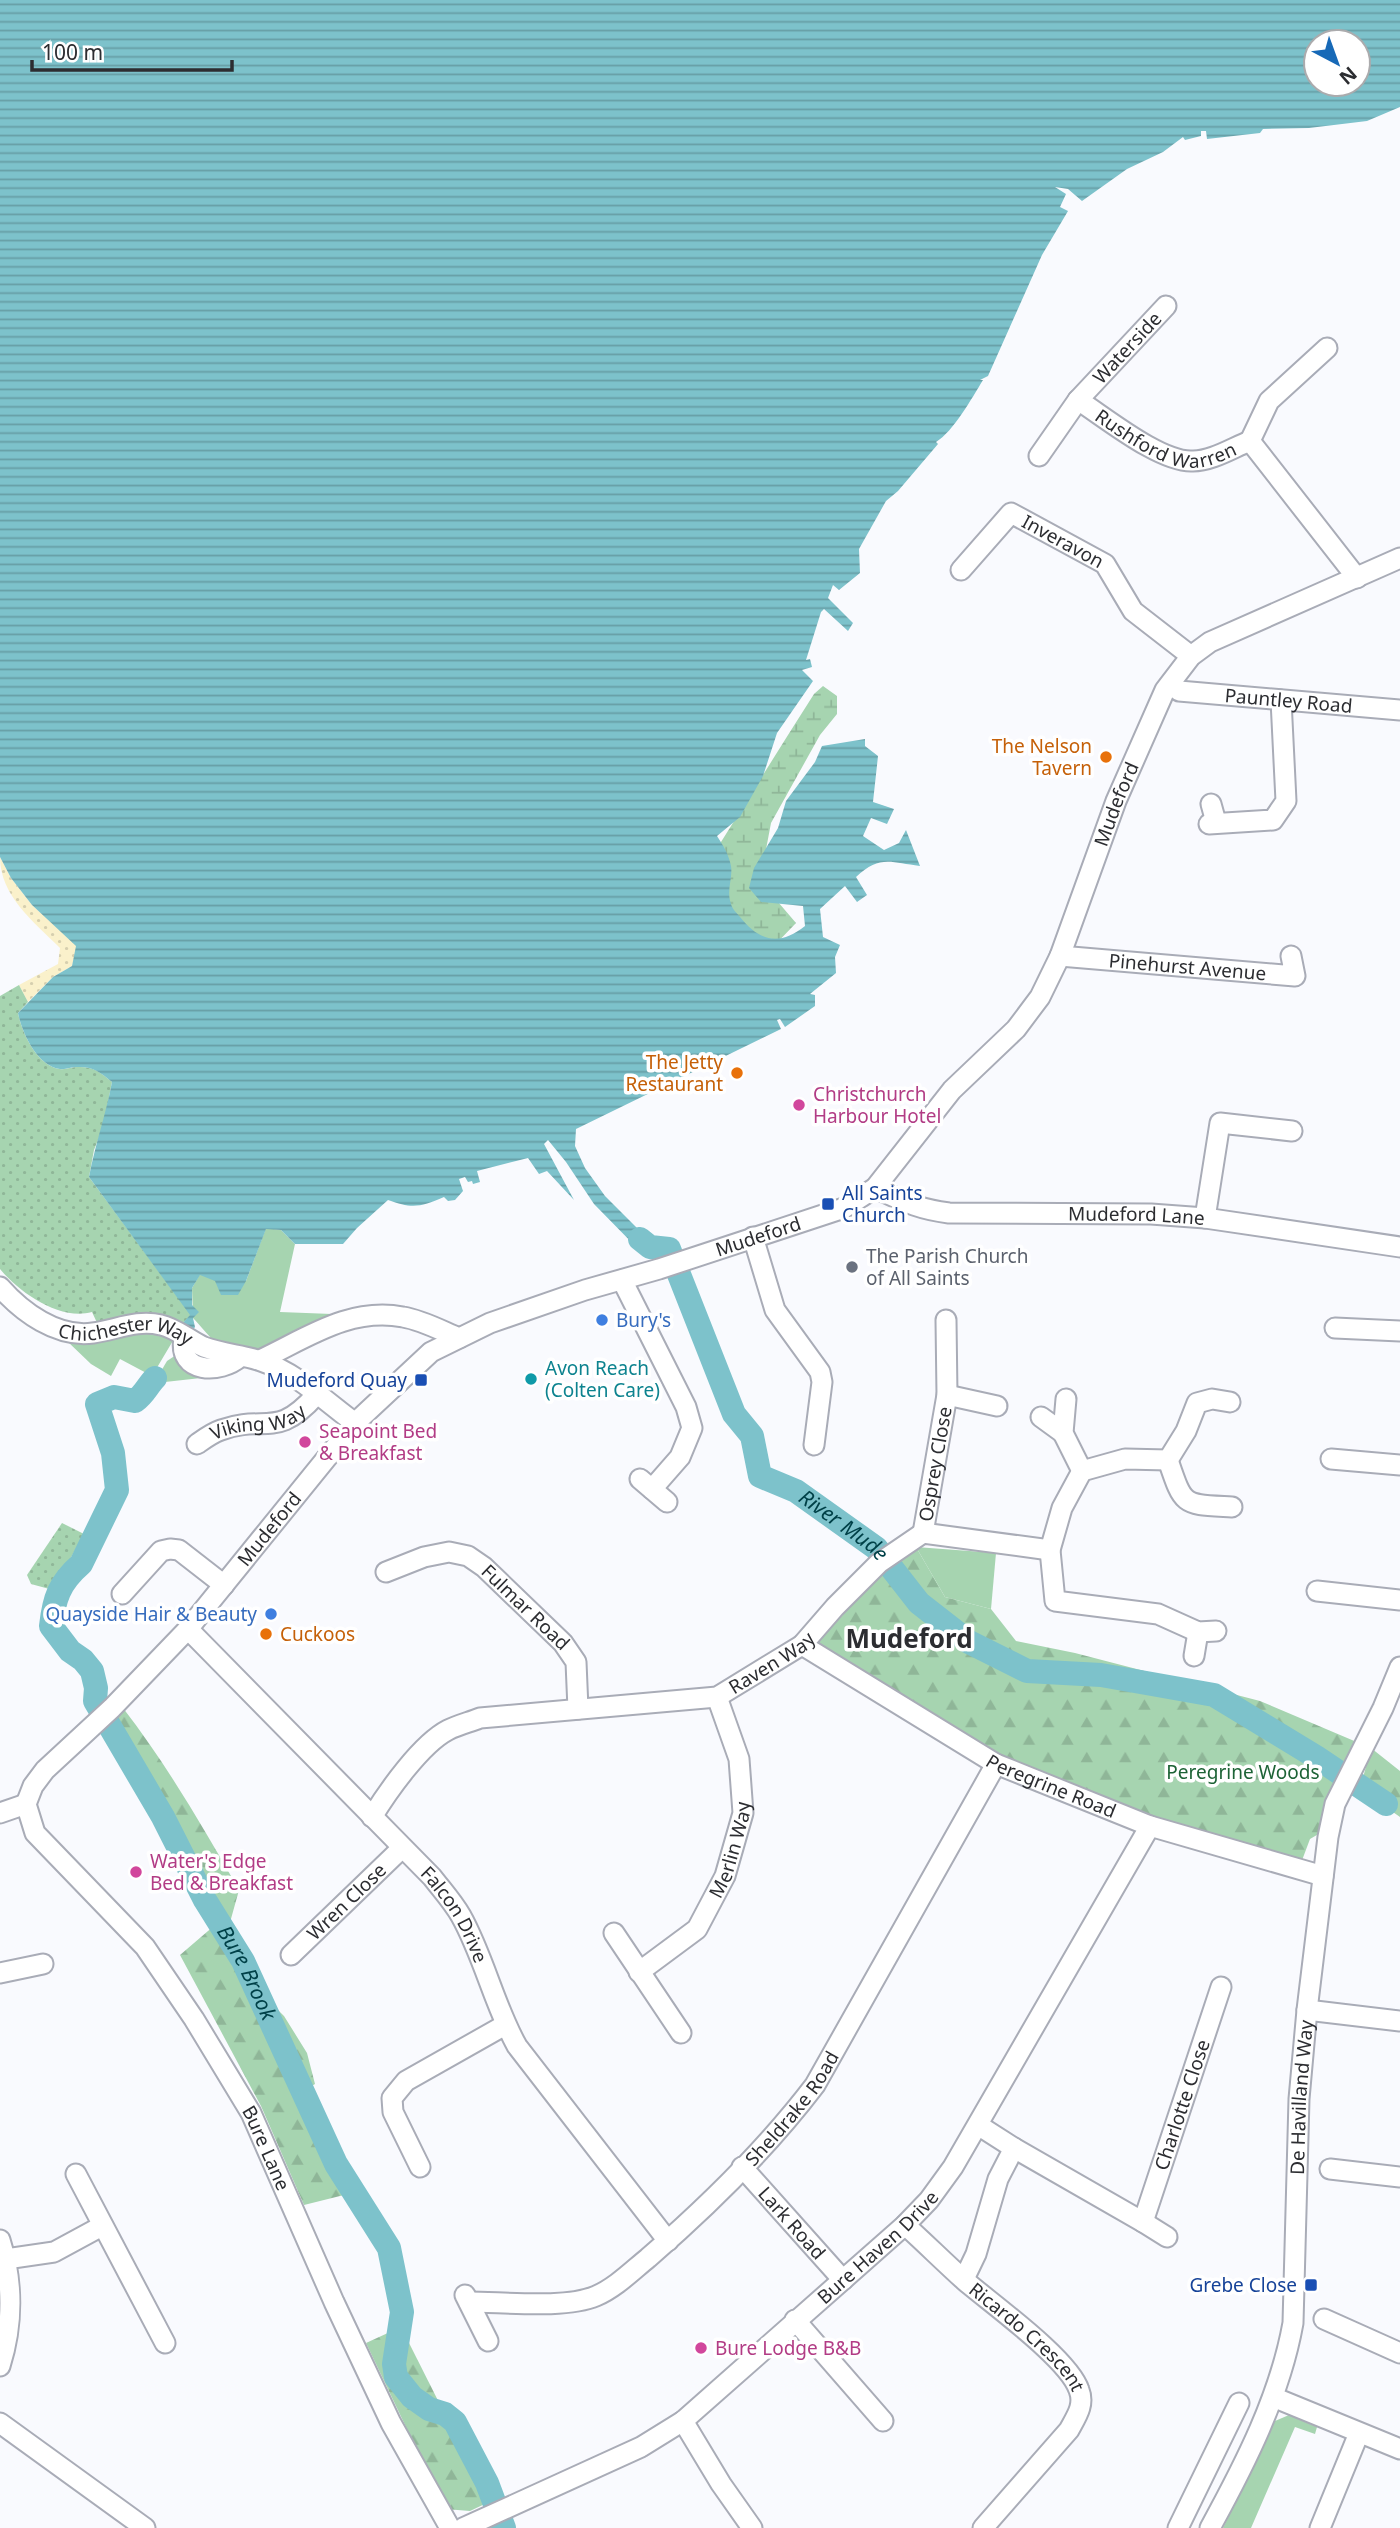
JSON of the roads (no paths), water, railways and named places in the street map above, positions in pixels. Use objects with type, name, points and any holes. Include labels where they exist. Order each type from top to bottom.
[{"type":"street","name":"Waterside","points":[[1039,456],[1079,400],[1166,306]]},
{"type":"street","points":[[1250,441],[1269,401],[1327,348]]},
{"type":"street","name":"Rushford Warren","points":[[1079,400],[1152,448],[1181,460],[1203,460],[1250,441],[1357,578]]},
{"type":"street","name":"Inveravon","points":[[961,570],[1011,513],[1105,564],[1133,611],[1191,656]]},
{"type":"street","name":"Mudeford","points":[[26,1804],[33,1786],[45,1770],[112,1709],[188,1629],[355,1423],[431,1353],[490,1324],[585,1290],[659,1269],[844,1208],[875,1188],[952,1090],[1016,1029],[1040,997],[1060,956],[1080,896],[1142,739],[1165,690],[1191,656],[1210,642],[1400,558]]},
{"type":"street","name":"Pauntley Road","points":[[1179,691],[1400,710]]},
{"type":"street","points":[[1212,816],[1273,820],[1286,802],[1281,700]]},
{"type":"street","name":"Pinehurst Avenue","points":[[1060,956],[1295,976],[1290,956]]},
{"type":"street","points":[[1205,1218],[1220,1123],[1293,1131]]},
{"type":"street","name":"Mudeford Lane","points":[[875,1188],[909,1206],[949,1213],[1142,1214],[1205,1218],[1400,1247]]},
{"type":"street","points":[[753,1237],[775,1310],[820,1372],[822,1382],[814,1445]]},
{"type":"street","points":[[622,1280],[686,1407],[692,1428],[680,1457],[653,1490]]},
{"type":"street","name":"Chichester Way","points":[[0,1287],[12,1301],[35,1318],[71,1333],[91,1334],[135,1323],[164,1325],[205,1348],[250,1359],[290,1374],[355,1423]]},
{"type":"street","points":[[250,1359],[342,1320],[378,1315],[405,1317],[460,1338]]},
{"type":"street","name":"Osprey Close","points":[[923,1533],[947,1395],[946,1320]]},
{"type":"street","points":[[1335,1328],[1400,1331]]},
{"type":"street","name":"Viking Way","points":[[197,1444],[219,1430],[289,1420],[301,1412],[316,1395]]},
{"type":"street","name":"Osprey Close","points":[[947,1395],[997,1406]]},
{"type":"street","points":[[1063,1433],[1066,1399]]},
{"type":"street","points":[[1168,1460],[1186,1431],[1197,1403],[1212,1399],[1230,1402]]},
{"type":"street","points":[[1041,1417],[1063,1433],[1082,1471]]},
{"type":"street","points":[[1168,1460],[1125,1459],[1082,1471],[1062,1508],[1050,1550],[1055,1601],[1158,1614],[1207,1632],[1194,1656]]},
{"type":"street","points":[[1331,1459],[1400,1465]]},
{"type":"street","points":[[1168,1460],[1180,1496],[1195,1505],[1231,1507]]},
{"type":"street","points":[[923,1533],[1050,1550]]},
{"type":"street","name":"Raven Way","points":[[372,1817],[391,1787],[418,1756],[447,1730],[480,1718],[717,1697],[802,1645],[835,1607],[885,1558],[923,1533]]},
{"type":"street","points":[[122,1594],[162,1551],[170,1549],[178,1549],[223,1585]]},
{"type":"street","name":"Fulmar Road","points":[[386,1572],[449,1552],[468,1556],[484,1567],[563,1643],[576,1662],[578,1709]]},
{"type":"street","points":[[1317,1591],[1400,1600]]},
{"type":"street","name":"Falcon Drive","points":[[188,1629],[432,1877],[461,1916],[505,2025],[517,2046],[668,2241]]},
{"type":"street","name":"Peregrine Road","points":[[802,1645],[996,1764],[1150,1826],[1323,1876]]},
{"type":"street","name":"De Havilland Way","points":[[1210,2528],[1273,2397],[1287,2357],[1293,2323],[1299,2099],[1323,1876],[1333,1815],[1340,1794],[1399,1674]]},
{"type":"street","name":"Merlin Way","points":[[639,1972],[697,1929],[725,1876],[743,1812],[739,1759],[717,1697]]},
{"type":"street","name":"Sheldrake Road","points":[[488,2341],[466,2296],[564,2303],[596,2296],[622,2279],[668,2241],[780,2130],[815,2085],[996,1764]]},
{"type":"street","points":[[0,1813],[26,1804]]},
{"type":"street","name":"Bure Lane","points":[[26,1804],[35,1833],[145,1947],[194,2019],[251,2113],[375,2388],[450,2528]]},
{"type":"street","name":"Bure Haven Drive","points":[[463,2528],[642,2447],[683,2421],[905,2225],[929,2200],[954,2167],[1150,1826]]},
{"type":"street","name":"Wren Close","points":[[291,1955],[402,1848]]},
{"type":"street","points":[[614,1933],[681,2033]]},
{"type":"street","points":[[0,1973],[43,1964]]},
{"type":"street","name":"Charlotte Close","points":[[1143,2222],[1221,1987]]},
{"type":"street","points":[[1307,2010],[1400,2021]]},
{"type":"street","points":[[420,2167],[393,2112],[392,2098],[406,2081],[505,2025]]},
{"type":"street","points":[[978,2125],[1167,2237]]},
{"type":"street","points":[[964,2279],[976,2254],[999,2179],[1014,2148]]},
{"type":"street","name":"Lark Road","points":[[743,2167],[843,2280]]},
{"type":"street","points":[[1331,2169],[1400,2177]]},
{"type":"street","points":[[76,2174],[165,2343]]},
{"type":"street","name":"Ricardo Crescent","points":[[905,2225],[1056,2358],[1074,2377],[1081,2394],[1080,2412],[1069,2430],[983,2528]]},
{"type":"street","points":[[6,2259],[54,2252],[102,2226]]},
{"type":"street","points":[[0,2240],[6,2259],[10,2315],[6,2348],[0,2366]]},
{"type":"street","points":[[1324,2319],[1400,2353]]},
{"type":"street","points":[[795,2320],[883,2421]]},
{"type":"street","points":[[1273,2397],[1400,2449]]},
{"type":"street","points":[[1178,2528],[1239,2403]]},
{"type":"street","points":[[683,2421],[721,2484],[752,2528]]},
{"type":"street","points":[[0,2423],[145,2528]]},
{"type":"street","points":[[1320,2528],[1359,2433]]},
{"type":"water","points":[[0,0],[1400,0],[1400,107],[1367,121],[1309,128],[1263,129],[1260,133],[1207,139],[1206,131],[1201,131],[1201,136],[1185,140],[1183,137],[1163,152],[1127,169],[1082,201],[1068,189],[1055,187],[1066,194],[1060,207],[1068,211],[1042,255],[988,376],[980,380],[983,380],[968,405],[936,442],[938,444],[898,491],[886,501],[859,549],[860,573],[839,590],[833,585],[828,598],[853,623],[848,631],[824,609],[821,612],[806,660],[810,659],[812,667],[802,670],[813,681],[777,733],[763,776],[740,817],[717,836],[730,862],[729,894],[735,911],[755,932],[763,936],[779,939],[796,932],[805,926],[803,906],[761,902],[749,888],[754,868],[778,828],[786,801],[815,762],[822,746],[865,739],[865,746],[878,756],[873,802],[894,809],[887,824],[871,818],[863,836],[884,850],[899,843],[906,830],[920,866],[893,862],[871,865],[856,877],[867,895],[857,902],[845,886],[820,909],[823,937],[840,945],[835,957],[836,973],[810,994],[815,995],[815,1006],[785,1027],[780,1019],[777,1020],[781,1029],[576,1129],[575,1146],[585,1168],[605,1196],[649,1240],[679,1246],[664,1252],[643,1254],[594,1204],[548,1140],[544,1144],[574,1200],[547,1171],[539,1174],[528,1158],[477,1171],[480,1182],[473,1184],[465,1177],[459,1179],[463,1191],[455,1200],[448,1201],[444,1197],[423,1205],[410,1206],[388,1200],[343,1244],[295,1244],[281,1230],[266,1229],[238,1295],[221,1295],[215,1281],[200,1275],[192,1288],[192,1305],[199,1312],[193,1318],[195,1327],[193,1330],[182,1324],[190,1315],[89,1177],[112,1082],[92,1069],[52,1067],[38,1055],[23,1030],[18,1013],[53,977],[72,966],[76,946],[32,905],[11,878],[0,857]]},
{"type":"waterway","name":"River Mude","points":[[640,1239],[650,1247],[669,1249],[734,1414],[752,1436],[760,1476],[796,1491],[876,1548],[919,1603],[969,1642],[1027,1671],[1101,1675],[1214,1695],[1316,1757],[1386,1804]]},
{"type":"waterway","name":"Bure Brook","points":[[155,1378],[135,1401],[114,1397],[97,1404],[113,1453],[117,1490],[81,1564],[67,1578],[59,1592],[51,1626],[70,1651],[92,1671],[96,1688],[95,1701],[163,1817],[205,1900],[243,1961],[336,2164],[389,2248],[402,2312],[394,2364],[396,2377],[412,2397],[455,2422],[487,2483],[504,2528]]},
{"type":"place","name":"The Nelson Tavern","points":[[1106,757]]},
{"type":"place","name":"The Jetty Restaurant","points":[[737,1073]]},
{"type":"place","name":"Christchurch Harbour Hotel","points":[[799,1105]]},
{"type":"place","name":"All Saints Church","points":[[828,1204]]},
{"type":"place","name":"The Parish Church of All Saints","points":[[852,1267]]},
{"type":"place","name":"Bury's","points":[[602,1320]]},
{"type":"place","name":"Avon Reach (Colten Care)","points":[[531,1379]]},
{"type":"place","name":"Mudeford Quay","points":[[421,1380]]},
{"type":"place","name":"Seapoint Bed & Breakfast","points":[[305,1442]]},
{"type":"place","name":"Quayside Hair & Beauty","points":[[271,1614]]},
{"type":"place","name":"Cuckoos","points":[[266,1634]]},
{"type":"place","name":"Water's Edge Bed & Breakfast","points":[[136,1872]]},
{"type":"place","name":"Grebe Close","points":[[1311,2285]]},
{"type":"place","name":"Bure Lodge B&B","points":[[701,2348]]},
{"type":"district","name":"Mudeford","points":[[909,1639]]},
{"type":"park label","name":"Peregrine Woods","points":[[1243,1772]]}]
